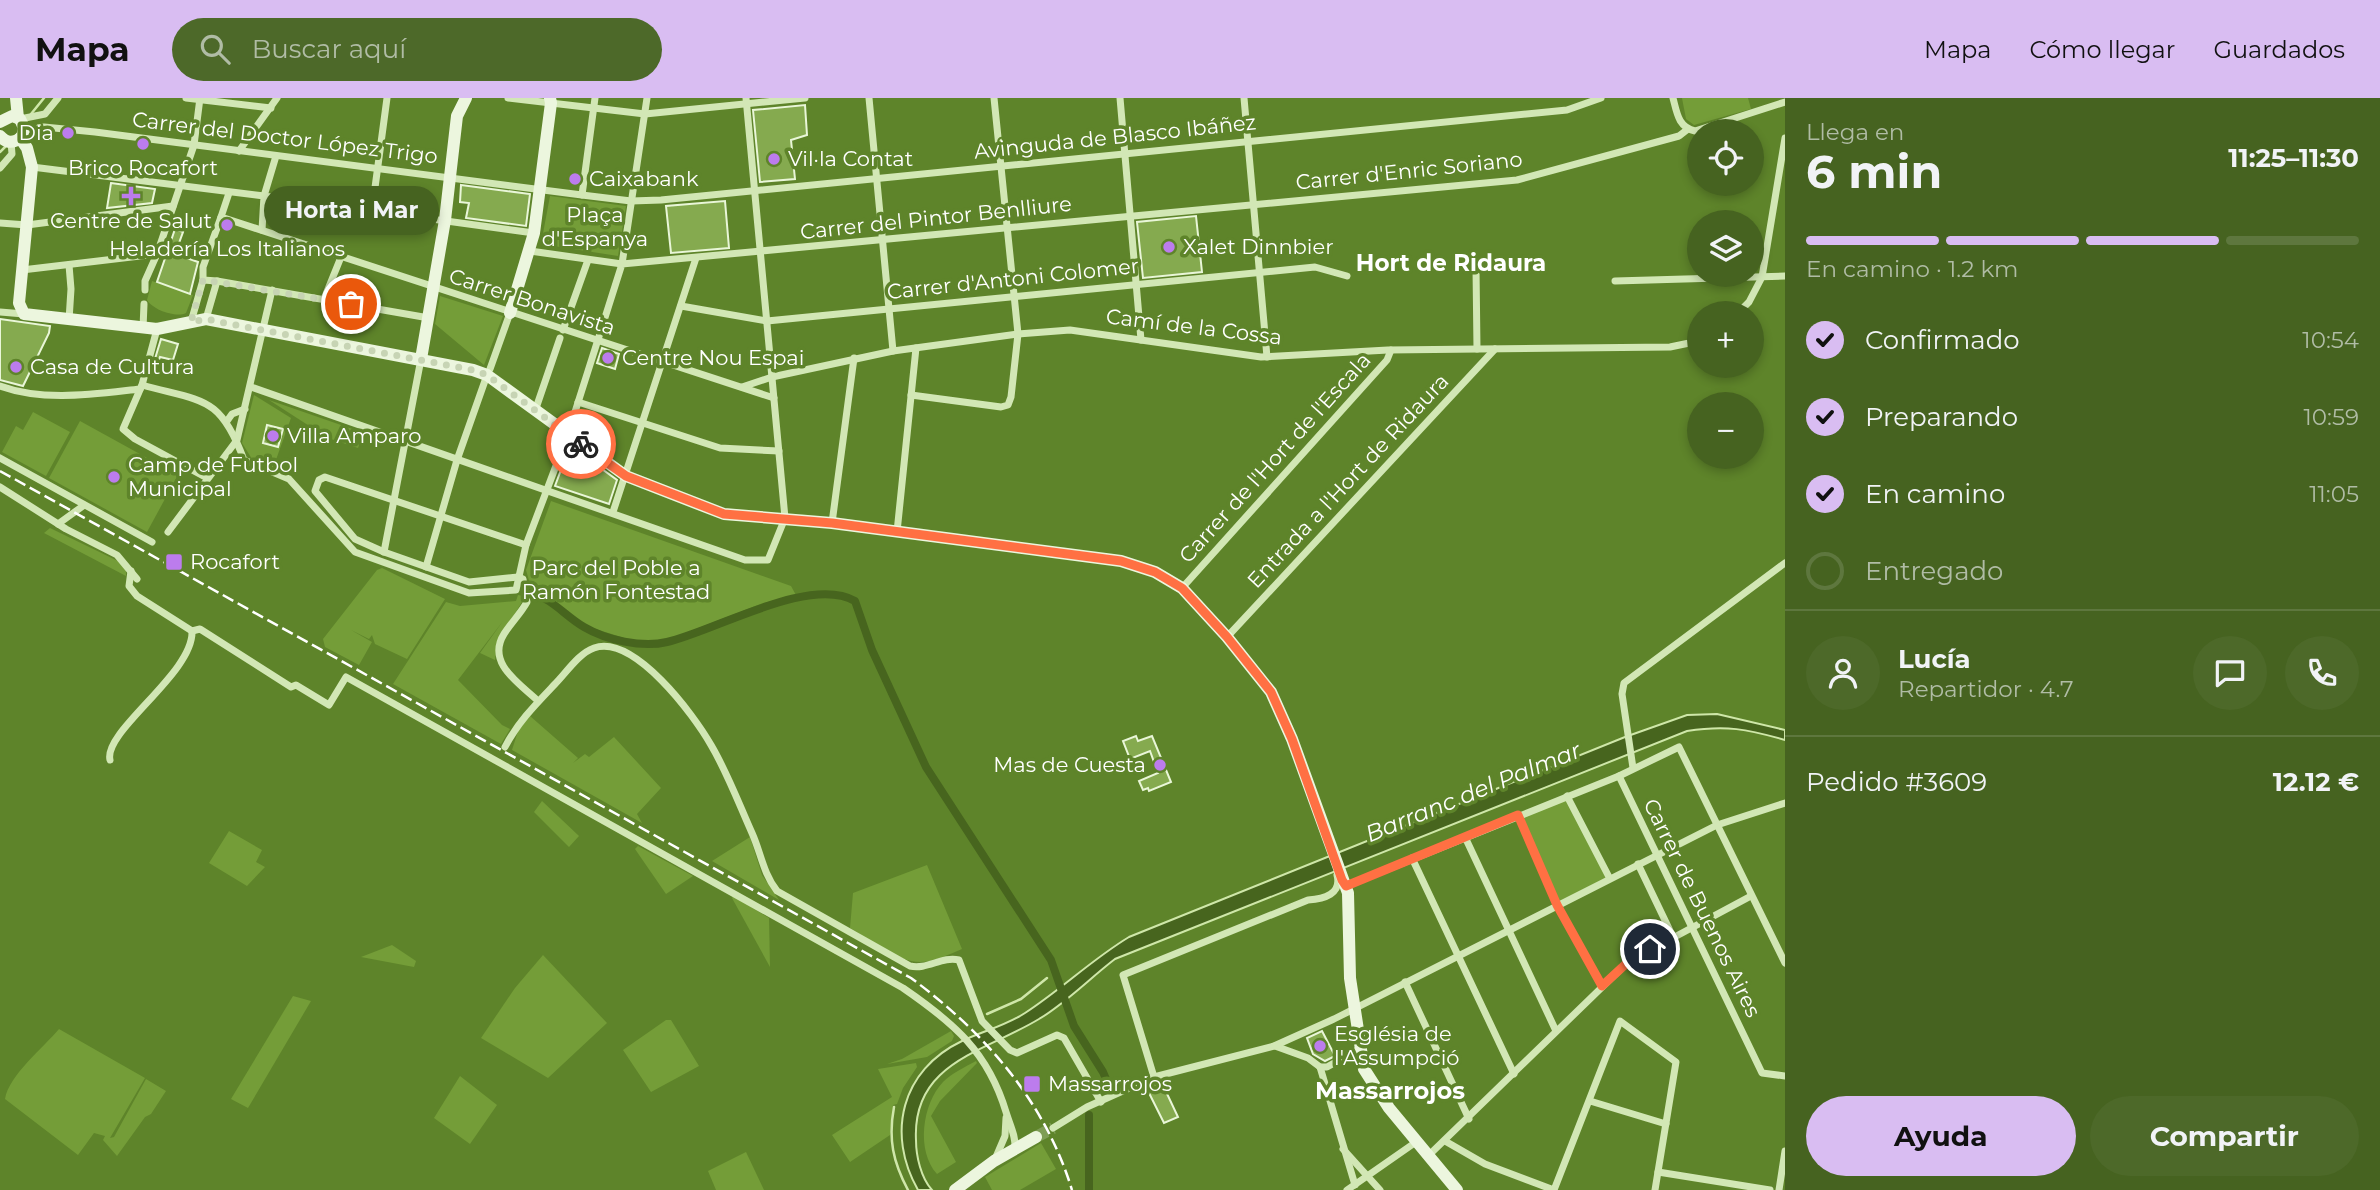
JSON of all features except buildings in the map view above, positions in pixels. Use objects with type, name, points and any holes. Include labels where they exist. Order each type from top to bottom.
[{"type":"street","points":[[0,168],[12,154],[9,98]]},
{"type":"street","points":[[16,98],[10,126],[27,148],[32,167],[19,303],[24,314]]},
{"type":"street","points":[[10,126],[48,111],[58,98]]},
{"type":"street","points":[[186,98],[271,108]]},
{"type":"street","points":[[239,151],[277,98]]},
{"type":"street","points":[[372,210],[387,98]]},
{"type":"street","points":[[384,552],[430,319],[432,288],[457,116],[466,98]]},
{"type":"street","points":[[508,98],[645,114],[746,101],[805,98]]},
{"type":"street","points":[[582,195],[595,98]]},
{"type":"street","points":[[0,386],[23,394],[86,394],[141,387],[197,399],[213,407],[227,421],[244,460],[289,479],[311,500],[355,552],[469,593],[487,594],[516,590],[526,545],[568,434],[622,264],[647,98]]},
{"type":"street","points":[[869,98],[893,351]]},
{"type":"street","points":[[911,395],[1007,405],[1011,397],[1018,334],[994,98]]},
{"type":"street","points":[[1120,98],[1141,340]]},
{"type":"street","points":[[1244,98],[1267,357]]},
{"type":"street","name":"Avinguda de Blasco Ibáñez","points":[[631,201],[1126,155],[1567,110],[1601,98]]},
{"type":"street","points":[[1673,98],[1680,123],[1687,128]]},
{"type":"street","points":[[145,290],[145,281],[158,254],[194,145],[200,99]]},
{"type":"street","points":[[426,567],[457,460],[530,251],[541,189],[550,101]]},
{"type":"street","points":[[251,387],[755,561],[768,560],[785,518],[746,101]]},
{"type":"street","name":"Carrer d'Enric Soriano","points":[[1736,119],[1784,105]]},
{"type":"street","points":[[48,111],[51,128]]},
{"type":"street","name":"Carrer del Doctor López Trigo","points":[[10,126],[51,128],[541,189]]},
{"type":"street","name":"Carrer d'Enric Soriano","points":[[1253,205],[1517,180],[1679,136],[1687,130]]},
{"type":"street","points":[[1784,141],[1785,157]]},
{"type":"street","points":[[1764,265],[1784,141]]},
{"type":"street","points":[[262,230],[264,196],[275,156]]},
{"type":"street","points":[[32,167],[534,233]]},
{"type":"street","points":[[541,189],[631,201]]},
{"type":"street","points":[[191,322],[203,280],[203,267],[229,192]]},
{"type":"street","name":"Carrer del Pintor Benlliure","points":[[622,264],[1253,205]]},
{"type":"street","points":[[1774,205],[1784,205]]},
{"type":"street","points":[[0,223],[27,225],[173,206]]},
{"type":"street","name":"Carrer Bonavista","points":[[220,217],[510,313],[562,334],[598,341],[774,398]]},
{"type":"street","points":[[530,251],[622,264]]},
{"type":"street","points":[[22,271],[158,254]]},
{"type":"street","points":[[324,299],[341,257]]},
{"type":"street","points":[[613,512],[696,258]]},
{"type":"street","points":[[535,411],[587,260]]},
{"type":"street","points":[[69,265],[69,321]]},
{"type":"street","name":"Carrer d'Antoni Colomer","points":[[681,306],[767,321],[1315,267],[1347,276]]},
{"type":"street","points":[[1476,268],[1477,349]]},
{"type":"street","points":[[1764,277],[1785,276]]},
{"type":"street","points":[[1615,281],[1687,279]]},
{"type":"street","points":[[203,280],[430,319]]},
{"type":"street","points":[[206,319],[217,281]]},
{"type":"street","points":[[168,532],[237,440],[272,290]]},
{"type":"street","points":[[143,328],[144,304]]},
{"type":"street","points":[[0,312],[157,329],[206,319],[488,372],[535,411],[626,476],[724,514],[832,523],[1121,561],[1155,572],[1182,588],[1227,637],[1271,692],[1292,739],[1332,849],[1349,908],[1350,978],[1364,1069],[1374,1088],[1452,1188]]},
{"type":"street","points":[[157,329],[141,387],[123,429],[135,439],[207,478]]},
{"type":"street","name":"Camí de la Cossa","points":[[772,377],[893,351],[1018,334],[1070,330],[1267,357],[1391,350],[1670,347],[1687,343]]},
{"type":"street","points":[[897,532],[916,348]]},
{"type":"street","name":"Entrada a l'Hort de Ridaura","points":[[1227,637],[1495,349]]},
{"type":"street","name":"Carrer de l'Hort de l'Escala","points":[[1182,588],[1387,360],[1391,350]]},
{"type":"street","points":[[832,523],[854,358]]},
{"type":"street","points":[[742,387],[772,377]]},
{"type":"street","points":[[578,402],[720,448],[779,452]]},
{"type":"street","points":[[227,421],[232,414],[245,409]]},
{"type":"street","points":[[0,458],[152,542]]},
{"type":"street","points":[[526,545],[325,477],[319,480],[315,491],[355,539],[384,552],[470,582],[518,577],[523,579],[527,602],[503,635],[499,646],[499,659],[503,667],[538,701]]},
{"type":"street","points":[[0,487],[58,524],[117,555],[138,579]]},
{"type":"street","points":[[58,524],[83,506]]},
{"type":"street","points":[[1633,768],[1622,694],[1623,683],[1785,563]]},
{"type":"street","points":[[131,571],[129,586],[137,596],[192,631],[200,629],[291,687],[296,685],[306,689],[329,705],[346,677],[895,984],[937,1013],[971,1044],[996,1079],[1014,1134],[1015,1149]]},
{"type":"street","points":[[110,760],[111,749],[143,705],[169,680],[182,662],[192,640],[192,631]]},
{"type":"street","points":[[505,747],[514,729],[587,651],[594,648],[616,648],[635,656],[679,699],[711,745],[753,835],[766,874],[777,891],[910,966],[921,967],[947,959],[959,960],[986,1027],[1010,1050],[1017,1053],[1060,1036],[1101,1101]]},
{"type":"street","points":[[1154,1077],[1123,975],[1308,900],[1325,898],[1342,882],[1412,858],[1619,776],[1679,747],[1785,962]]},
{"type":"street","name":"Carrer de Buenos Aires","points":[[1619,776],[1762,1073],[1785,1076]]},
{"type":"street","points":[[1567,796],[1609,877]]},
{"type":"street","points":[[1053,1128],[1087,1107],[1154,1077],[1274,1046],[1354,1009],[1609,877],[1717,825],[1785,803]]},
{"type":"street","points":[[1518,815],[1557,905],[1602,986]]},
{"type":"street","points":[[1465,837],[1556,1031]]},
{"type":"street","points":[[1412,858],[1514,1074]]},
{"type":"street","points":[[1638,864],[1673,936]]},
{"type":"street","points":[[1428,1156],[1628,962],[1751,896]]},
{"type":"street","points":[[1405,982],[1469,1119]]},
{"type":"street","points":[[1445,1141],[1485,1164],[1555,1190],[1620,1021],[1676,1062],[1655,1190]]},
{"type":"street","points":[[1274,1046],[1308,1058],[1321,1067],[1326,1067],[1359,1049]]},
{"type":"street","points":[[1321,1067],[1355,1185]]},
{"type":"street","points":[[1590,1101],[1666,1124]]},
{"type":"street","points":[[994,1161],[1004,1139],[1005,1107]]},
{"type":"street","points":[[1014,1134],[1025,1138],[1036,1137]]},
{"type":"street","points":[[954,1190],[994,1161],[1036,1137]]},
{"type":"street","points":[[1004,1139],[1015,1149]]},
{"type":"street","points":[[1347,1190],[1416,1142]]},
{"type":"street","points":[[1343,1149],[1380,1190]]},
{"type":"street","points":[[1779,1190],[1785,1151]]},
{"type":"street","points":[[1658,1172],[1732,1187],[1770,1190]]},
{"type":"green space","points":[[1682,98],[1748,98],[1751,109],[1715,119],[1686,119]]},
{"type":"green space","name":"Plaça d'Espanya","points":[[550,196],[626,206],[618,256],[541,244]]},
{"type":"green space","points":[[152,281],[193,295],[186,313],[171,314],[150,304],[147,300]]},
{"type":"green space","points":[[440,296],[503,316],[484,365],[435,324]]},
{"type":"green space","points":[[254,395],[291,418],[273,468],[252,459],[242,443]]},
{"type":"green space","points":[[269,400],[364,433],[358,448],[328,438]]},
{"type":"green space","points":[[33,412],[70,432],[46,476],[2,452],[16,426],[23,430]]},
{"type":"green space","name":"Camp de Futbol Municipal","points":[[80,421],[178,475],[147,532],[49,478]]},
{"type":"green space","name":"Parc del Poble a Ramón Fontestad","points":[[551,501],[791,586],[797,597],[763,603],[665,641],[634,641],[586,626],[554,601],[532,591],[526,570]]},
{"type":"green space","points":[[50,528],[120,562],[126,570],[126,576],[44,533]]},
{"type":"green space","points":[[382,568],[445,599],[407,659],[375,644],[372,635],[369,639],[351,630],[372,642],[359,665],[325,647],[323,639],[377,570]]},
{"type":"green space","points":[[518,595],[523,596],[522,602],[497,642],[495,660],[480,653],[503,621],[458,680],[502,725],[510,729],[501,744],[393,684],[446,602],[460,606],[516,601]]},
{"type":"green space","points":[[530,716],[578,758],[573,763],[585,754],[589,757],[614,737],[661,788],[637,814],[642,823],[512,750],[518,731]]},
{"type":"green space","points":[[1566,798],[1610,878],[1558,904],[1519,815]]},
{"type":"green space","points":[[542,801],[579,836],[569,847],[534,812]]},
{"type":"green space","points":[[229,831],[262,850],[256,862],[265,867],[247,886],[209,863]]},
{"type":"green space","points":[[750,837],[762,875],[779,900],[712,861]]},
{"type":"green space","points":[[638,846],[693,876],[666,894],[635,849]]},
{"type":"green space","points":[[927,865],[962,949],[930,961],[911,961],[893,954],[850,928],[853,893]]},
{"type":"green space","points":[[733,896],[769,918],[770,967],[732,898]]},
{"type":"green space","points":[[392,945],[416,961],[414,967],[361,957]]},
{"type":"green space","points":[[543,955],[607,1023],[548,1078],[481,1038],[515,988]]},
{"type":"green space","points":[[293,996],[311,1001],[248,1108],[231,1099]]},
{"type":"green space","points":[[666,1020],[671,1020],[699,1066],[651,1092],[623,1050]]},
{"type":"green space","points":[[59,1029],[145,1078],[110,1138],[114,1137],[146,1079],[166,1091],[117,1156],[103,1140],[105,1136],[94,1133],[78,1155],[5,1099],[13,1080]]},
{"type":"green space","points":[[951,1031],[954,1036],[952,1041],[927,1057],[887,1064],[902,1059]]},
{"type":"green space","points":[[976,1061],[940,1101],[931,1116],[956,1162],[937,1174],[930,1164],[924,1141],[930,1102],[943,1082]]},
{"type":"green space","points":[[916,1063],[917,1067],[903,1088],[897,1104],[893,1105],[890,1135],[850,1162],[832,1135],[892,1097],[878,1069]]},
{"type":"green space","points":[[460,1076],[497,1105],[470,1144],[434,1118]]},
{"type":"green space","points":[[1041,1143],[1056,1169],[1020,1190],[992,1190],[985,1177]]},
{"type":"green space","points":[[746,1152],[764,1190],[716,1190],[708,1171]]},
{"type":"shaded area","points":[[1717,714],[1785,730],[1785,740],[1736,729],[1687,731],[1115,959],[1049,1013],[975,1051],[939,1076],[926,1093],[918,1114],[916,1140],[922,1173],[932,1190],[918,1190],[908,1169],[902,1126],[905,1105],[913,1086],[925,1069],[941,1053],[962,1041],[1025,1013],[1129,937],[1625,737],[1687,715]]},
{"type":"waterway","points":[[31,114],[44,98]]},
{"type":"waterway","points":[[0,152],[6,146]]},
{"type":"waterway","points":[[531,593],[546,599],[593,632],[624,642],[647,644],[687,636],[788,600],[813,595],[836,595],[855,601],[872,650],[926,767],[1051,960],[1074,1026],[1103,1072],[1106,1086]]},
{"type":"waterway","points":[[987,1014],[1021,999],[1047,978]]},
{"type":"waterway","points":[[894,1107],[893,1150],[908,1190]]},
{"type":"waterway","points":[[1089,1115],[1089,1190]]},
{"type":"tunnel","points":[[1036,1137],[1053,1128]]},
{"type":"railway","points":[[0,471],[911,978],[963,1021],[1009,1071],[1046,1127],[1072,1190]]},
{"type":"way so far","points":[[351,304],[203,280],[191,322],[206,319],[473,370],[487,375],[581,444]]},
{"type":"place","name":"Dia","points":[[68,133]]},
{"type":"place","name":"Brico Rocafort","points":[[143,144]]},
{"type":"place","name":"Vil·la Contat","points":[[774,159]]},
{"type":"place","name":"Caixabank","points":[[575,179]]},
{"type":"place","name":"Centre de Salut","points":[[131,196]]},
{"type":"place","name":"Heladería Los Italianos","points":[[227,225]]},
{"type":"place","name":"Xalet Dinnbier","points":[[1169,247]]},
{"type":"place","name":"Horta i Mar","points":[[351,304]]},
{"type":"place","name":"Centre Nou Espai","points":[[608,358]]},
{"type":"place","name":"Casa de Cultura","points":[[16,367]]},
{"type":"place","name":"Villa Amparo","points":[[273,436]]},
{"type":"place","name":"Camp de Futbol Municipal","points":[[114,477]]},
{"type":"place","name":"Rocafort","points":[[174,562]]},
{"type":"place","name":"Mas de Cuesta","points":[[1160,765]]},
{"type":"place","name":"Església de l'Assumpció","points":[[1320,1046]]},
{"type":"place","name":"Massarrojos","points":[[1032,1084]]},
{"type":"district","name":"Hort de Ridaura","points":[[1451,263]]},
{"type":"district","name":"Massarrojos","points":[[1390,1091]]},
{"type":"route","points":[[581,444],[626,476],[724,514],[832,523],[1121,561],[1155,572],[1182,588],[1227,637],[1271,692],[1292,739],[1346,886],[1518,815],[1557,905],[1602,986],[1628,962],[1650,949]]},
{"type":"water label","name":"Barranc del Palmar","points":[[1473,792]]}]
